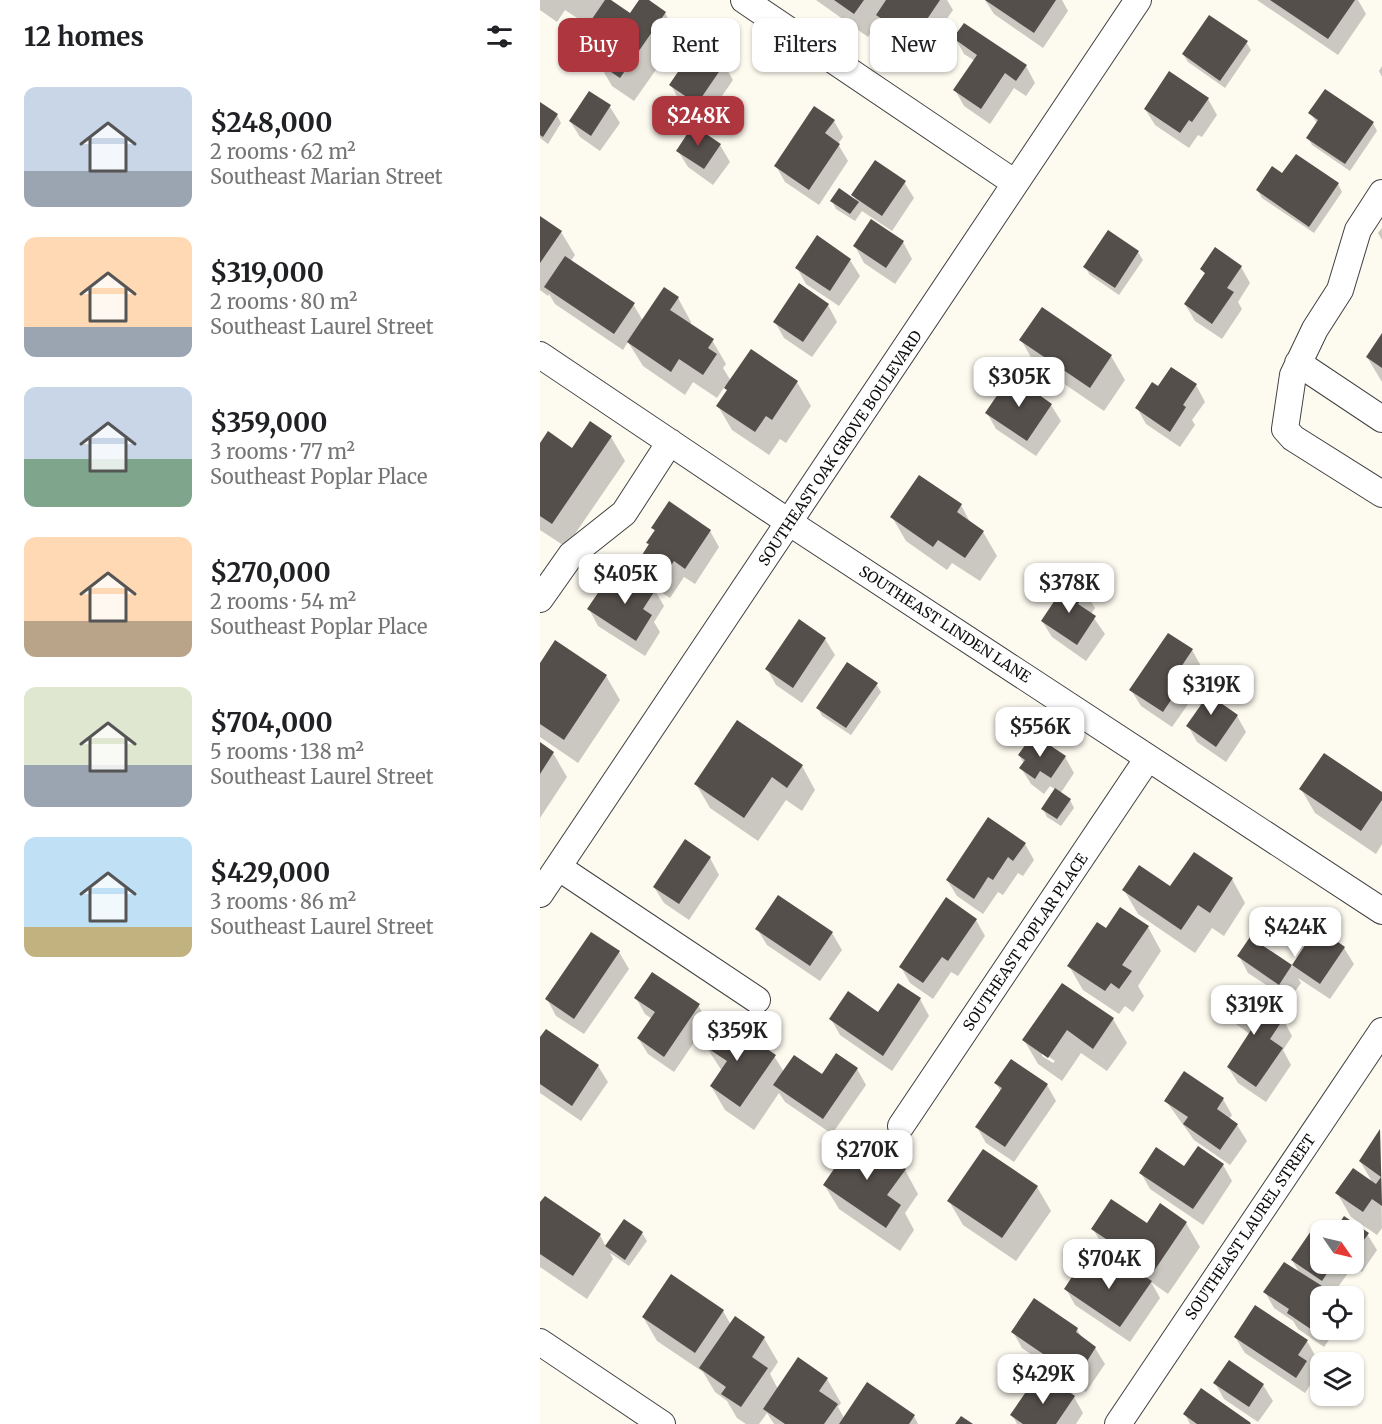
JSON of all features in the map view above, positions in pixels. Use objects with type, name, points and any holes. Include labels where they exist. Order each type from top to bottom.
[{"type":"street","points":[[744,0],[1015,183]]},
{"type":"street","name":"SOUTHEAST OAK GROVE BOULEVARD","points":[[540,894],[1138,0]]},
{"type":"street","points":[[1382,193],[1358,230],[1340,290],[1315,329],[1293,375],[1285,429],[1293,438],[1382,494]]},
{"type":"street","name":"SOUTHEAST LINDEN LANE","points":[[540,355],[790,523],[1382,911]]},
{"type":"street","points":[[1298,363],[1382,418]]},
{"type":"street","points":[[540,599],[571,555],[624,513],[670,442]]},
{"type":"street","name":"SOUTHEAST POPLAR PLACE","points":[[901,1126],[1148,758]]},
{"type":"street","points":[[558,867],[757,1000]]},
{"type":"street","name":"SOUTHEAST LAUREL STREET","points":[[1118,1424],[1382,1031]]},
{"type":"street","points":[[540,1341],[662,1424]]},
{"type":"building","points":[[605,0],[611,0],[630,13],[639,0],[649,0],[666,12],[662,18],[651,18],[651,34],[639,51],[639,18],[593,18]]},
{"type":"building","points":[[834,0],[864,0],[854,14]]},
{"type":"building","points":[[886,0],[940,0],[928,18],[880,18],[876,15]]},
{"type":"building","points":[[985,0],[1056,0],[1034,33]]},
{"type":"building","points":[[1270,0],[1355,0],[1328,39]]},
{"type":"building","points":[[1209,15],[1248,41],[1220,81],[1182,54]]},
{"type":"building","points":[[964,23],[1027,65],[1016,81],[1005,73],[981,109],[953,90],[977,55],[957,41],[957,33]]},
{"type":"building","points":[[1169,71],[1209,98],[1192,122],[1189,120],[1180,133],[1144,109]]},
{"type":"building","points":[[611,72],[624,72],[620,78]]},
{"type":"building","points":[[678,72],[719,72],[697,104],[669,85]]},
{"type":"building","points":[[1325,89],[1374,122],[1345,164],[1306,138],[1318,120],[1308,113]]},
{"type":"building","points":[[589,91],[611,105],[591,136],[569,121]]},
{"type":"building","points":[[540,102],[558,114],[543,137],[540,135]]},
{"type":"building","points":[[814,106],[835,120],[825,133],[840,144],[809,190],[774,166]]},
{"type":"building","points":[[693,125],[721,144],[704,169],[676,151]]},
{"type":"building","points":[[1296,154],[1339,183],[1309,227],[1256,190],[1272,166],[1282,173]]},
{"type":"building","points":[[875,160],[906,181],[882,216],[851,195]]},
{"type":"building","points":[[839,188],[859,202],[850,214],[830,201]]},
{"type":"building","points":[[540,216],[562,231],[540,263]]},
{"type":"building","points":[[871,219],[904,241],[886,268],[853,246]]},
{"type":"building","points":[[1108,230],[1139,251],[1115,288],[1083,267]]},
{"type":"building","points":[[817,235],[851,259],[830,291],[795,268]]},
{"type":"building","points":[[1215,247],[1242,266],[1227,288],[1234,292],[1212,324],[1184,304],[1205,273],[1200,269]]},
{"type":"building","points":[[565,256],[635,303],[614,334],[544,287]]},
{"type":"building","points":[[799,283],[829,304],[803,342],[773,322]]},
{"type":"building","points":[[664,287],[679,297],[670,310],[714,339],[708,348],[717,354],[703,375],[679,359],[671,372],[627,342]]},
{"type":"building","points":[[1042,307],[1112,355],[1090,388],[1019,340]]},
{"type":"building","points":[[1382,333],[1382,368],[1366,357]]},
{"type":"building","points":[[751,349],[798,381],[772,420],[766,416],[755,432],[716,406],[727,390],[724,388]]},
{"type":"building","points":[[1171,367],[1197,384],[1183,405],[1186,407],[1170,432],[1135,408],[1152,382],[1158,386]]},
{"type":"building","points":[[1011,375],[1052,404],[1027,441],[985,413]]},
{"type":"building","points":[[590,421],[612,436],[552,524],[540,516],[540,443],[548,431],[572,448]]},
{"type":"building","points":[[919,475],[962,504],[957,512],[984,531],[965,558],[938,540],[933,547],[890,517]]},
{"type":"building","points":[[669,501],[711,530],[685,569],[674,561],[660,583],[635,566],[655,530],[651,528]]},
{"type":"building","points":[[627,570],[656,589],[643,609],[652,615],[636,641],[587,609],[604,584],[614,590]]},
{"type":"building","points":[[1069,579],[1086,591],[1078,604],[1096,616],[1077,645],[1041,621]]},
{"type":"building","points":[[799,619],[826,638],[793,688],[765,669]]},
{"type":"building","points":[[1168,633],[1193,649],[1173,679],[1181,685],[1163,712],[1129,690]]},
{"type":"building","points":[[555,640],[607,675],[564,740],[540,724],[540,663]]},
{"type":"building","points":[[847,662],[878,683],[846,728],[816,708]]},
{"type":"building","points":[[1203,679],[1214,686],[1208,694],[1238,715],[1216,747],[1186,726],[1203,702],[1192,695]]},
{"type":"building","points":[[737,720],[803,765],[787,788],[772,777],[744,818],[694,784]]},
{"type":"building","points":[[1033,734],[1066,756],[1051,778],[1040,771],[1035,779],[1019,768],[1025,760],[1018,755]]},
{"type":"building","points":[[540,742],[554,752],[540,774]]},
{"type":"building","points":[[1324,753],[1382,792],[1382,800],[1361,831],[1299,789]]},
{"type":"building","points":[[1055,788],[1071,799],[1057,819],[1041,809]]},
{"type":"building","points":[[988,817],[1026,843],[1013,861],[1008,857],[993,880],[988,877],[974,899],[946,880]]},
{"type":"building","points":[[685,839],[711,857],[679,904],[653,887]]},
{"type":"building","points":[[1194,852],[1233,878],[1210,913],[1198,905],[1181,930],[1122,890],[1139,865],[1170,886]]},
{"type":"building","points":[[778,895],[833,932],[810,966],[755,929]]},
{"type":"building","points":[[946,897],[977,919],[948,961],[942,957],[923,983],[899,967]]},
{"type":"building","points":[[1120,907],[1149,926],[1122,965],[1132,971],[1119,989],[1111,983],[1105,991],[1067,966],[1097,922],[1106,928]]},
{"type":"building","points":[[1317,927],[1345,947],[1320,984],[1292,965]]},
{"type":"building","points":[[591,932],[620,951],[574,1019],[545,999]]},
{"type":"building","points":[[1250,937],[1292,965],[1279,985],[1237,956]]},
{"type":"building","points":[[652,972],[700,1004],[664,1057],[637,1038],[655,1012],[634,998]]},
{"type":"building","points":[[898,983],[921,998],[883,1056],[829,1019],[848,991],[878,1012]]},
{"type":"building","points":[[1062,983],[1114,1018],[1093,1049],[1067,1030],[1048,1058],[1022,1040]]},
{"type":"building","points":[[1236,986],[1284,1018],[1270,1039],[1283,1048],[1256,1087],[1227,1067],[1253,1027],[1221,1006]]},
{"type":"building","points":[[721,1018],[776,1055],[740,1107],[710,1086],[727,1061],[703,1045]]},
{"type":"building","points":[[546,1029],[599,1065],[572,1106],[540,1084],[540,1037]]},
{"type":"building","points":[[836,1053],[858,1068],[823,1119],[773,1085],[794,1055],[822,1074]]},
{"type":"building","points":[[1011,1059],[1048,1084],[1005,1147],[975,1127],[1002,1088],[994,1083]]},
{"type":"building","points":[[1184,1071],[1224,1098],[1217,1109],[1238,1124],[1220,1150],[1183,1124],[1188,1117],[1164,1101]]},
{"type":"building","points":[[1380,1129],[1382,1206],[1372,1199],[1363,1212],[1335,1193],[1353,1168],[1376,1184],[1381,1177],[1359,1161]]},
{"type":"building","points":[[857,1135],[906,1169],[887,1195],[901,1205],[886,1228],[823,1185]]},
{"type":"building","points":[[1198,1146],[1224,1164],[1193,1209],[1139,1173],[1156,1147],[1184,1166]]},
{"type":"building","points":[[983,1149],[1038,1186],[1002,1238],[947,1201]]},
{"type":"building","points":[[545,1196],[601,1234],[573,1276],[540,1254],[540,1202]]},
{"type":"building","points":[[1111,1199],[1147,1223],[1160,1203],[1187,1222],[1154,1271],[1091,1229]]},
{"type":"building","points":[[624,1219],[643,1232],[625,1260],[605,1246]]},
{"type":"building","points":[[1364,1230],[1369,1233],[1364,1240]]},
{"type":"building","points":[[1310,1232],[1310,1273],[1291,1260]]},
{"type":"building","points":[[1083,1260],[1111,1279],[1123,1262],[1152,1281],[1120,1327],[1064,1289]]},
{"type":"building","points":[[1284,1262],[1322,1286],[1310,1286],[1310,1329],[1287,1313],[1289,1309],[1263,1292]]},
{"type":"building","points":[[671,1274],[724,1310],[695,1353],[642,1317]]},
{"type":"building","points":[[1312,1274],[1327,1274],[1322,1281]]},
{"type":"building","points":[[1034,1298],[1078,1328],[1076,1332],[1096,1347],[1077,1377],[1011,1332]]},
{"type":"building","points":[[1255,1305],[1308,1340],[1298,1355],[1307,1361],[1296,1378],[1234,1337]]},
{"type":"building","points":[[735,1316],[765,1337],[752,1357],[768,1368],[741,1407],[721,1394],[726,1387],[699,1368]]},
{"type":"building","points":[[798,1357],[828,1378],[819,1391],[838,1404],[824,1424],[785,1424],[763,1409]]},
{"type":"building","points":[[1229,1360],[1264,1384],[1249,1407],[1213,1383]]},
{"type":"building","points":[[1050,1379],[1075,1396],[1056,1424],[1023,1424],[1010,1415],[1030,1386],[1040,1393]]},
{"type":"building","points":[[867,1382],[915,1415],[909,1424],[839,1424]]},
{"type":"building","points":[[1201,1388],[1251,1423],[1197,1424],[1183,1414]]},
{"type":"building","points":[[961,1416],[973,1424],[955,1424]]}]
